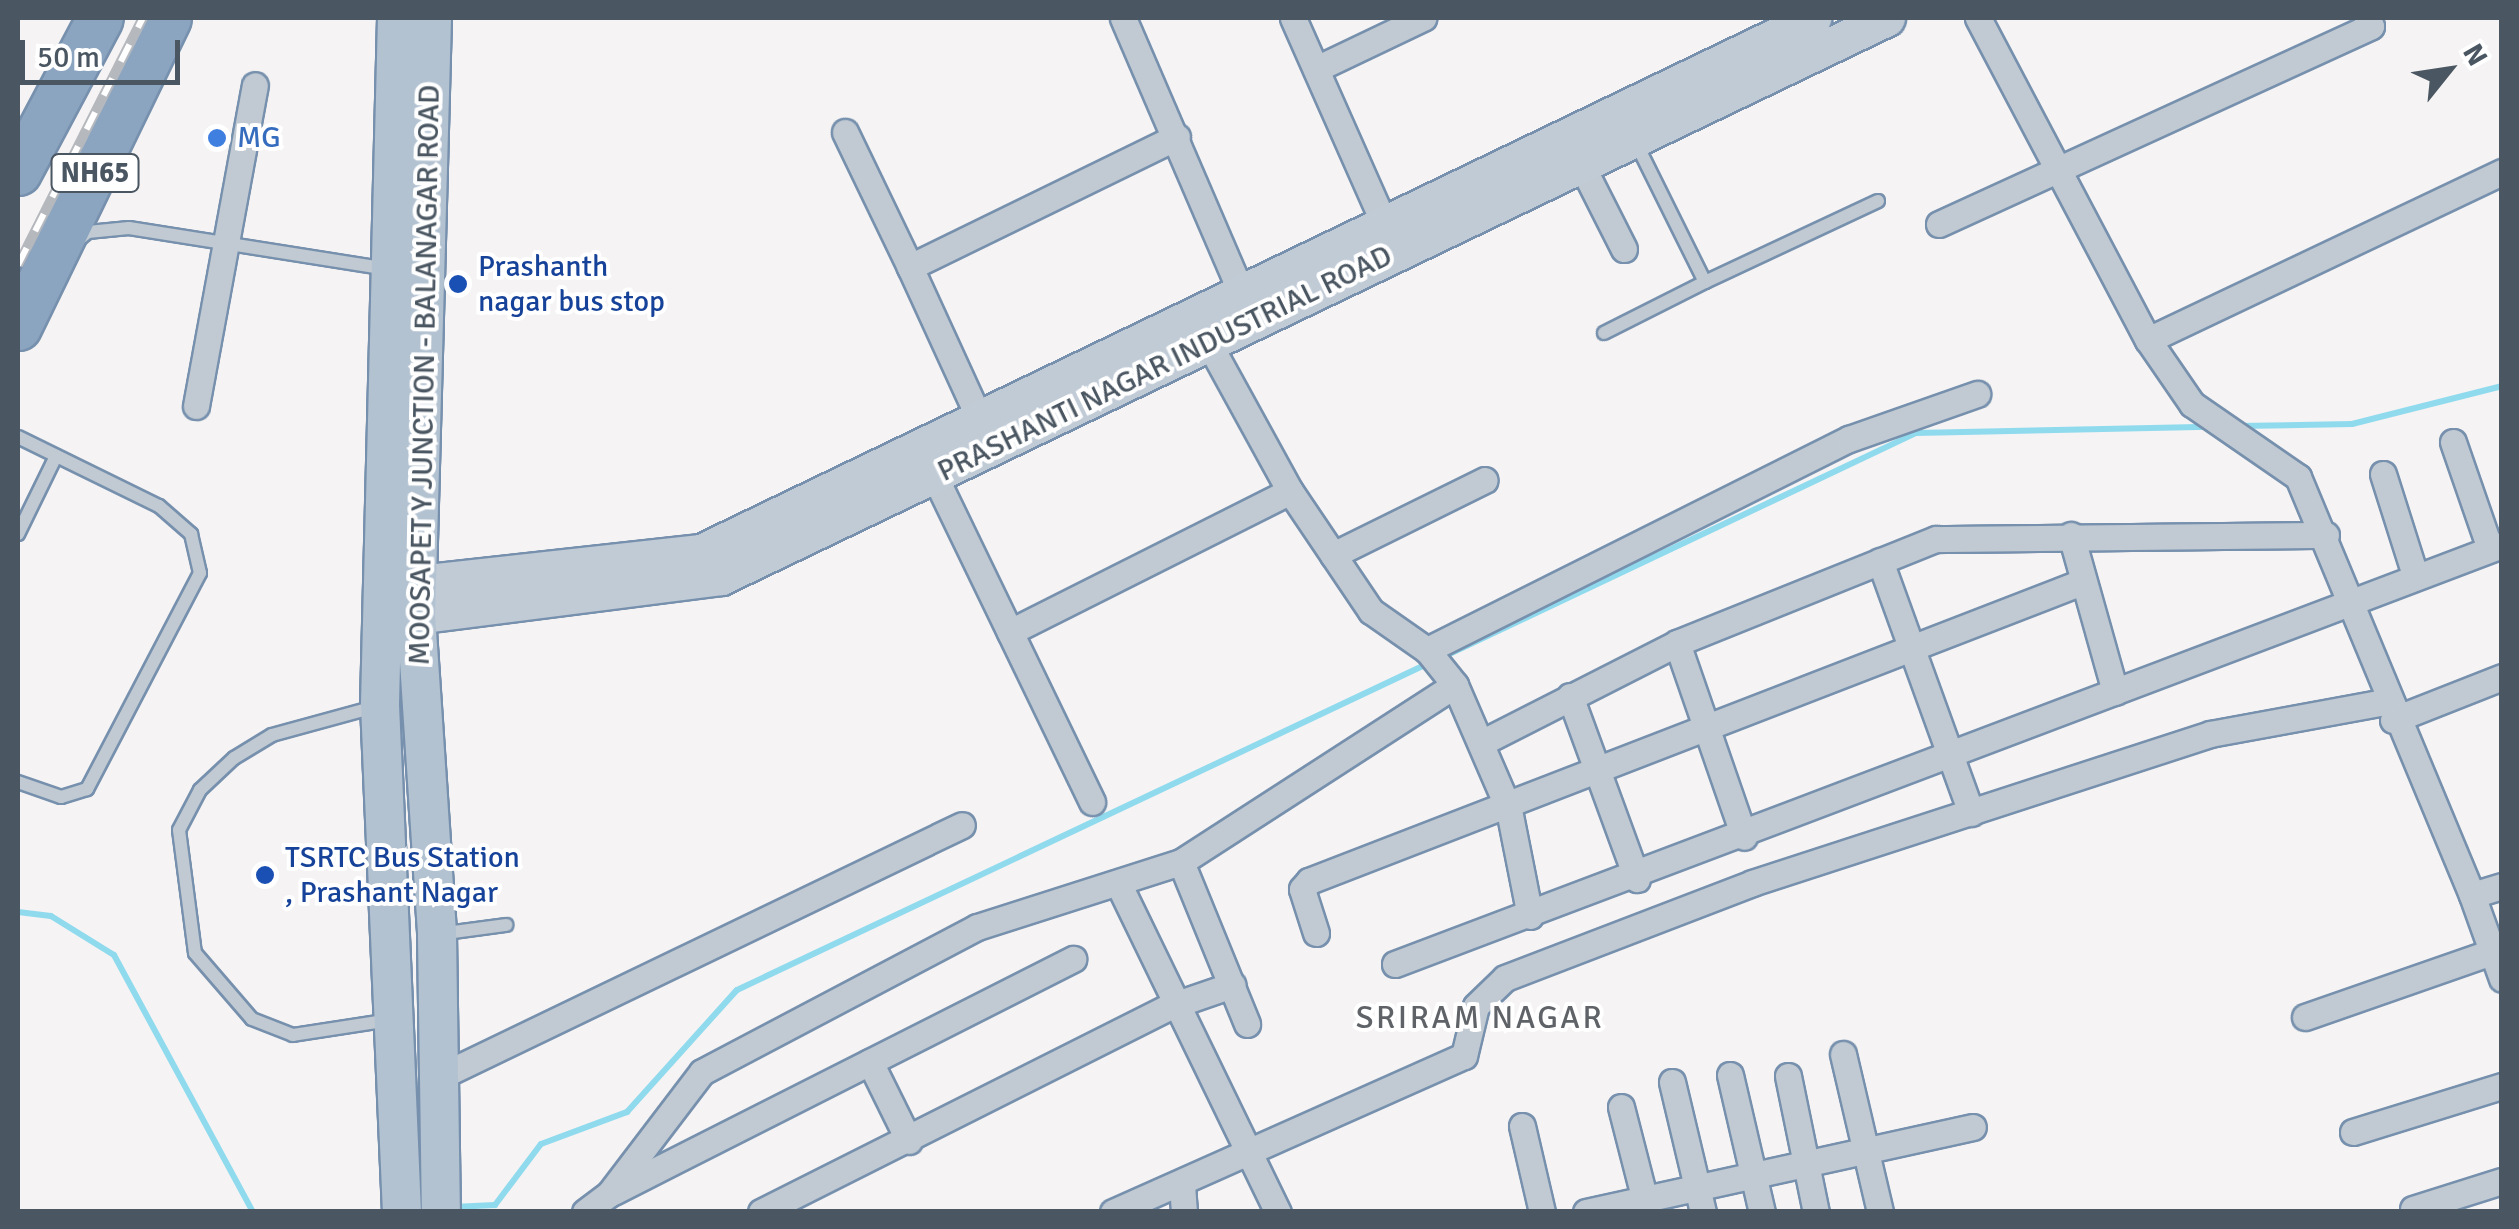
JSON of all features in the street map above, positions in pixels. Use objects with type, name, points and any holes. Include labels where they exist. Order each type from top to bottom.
[{"type":"highway","name":"NH65","points":[[29,142],[100,18]]},
{"type":"highway","name":"NH65","points":[[18,327],[168,18]]},
{"type":"highway","points":[[29,142],[108,146]]},
{"type":"main road","points":[[397,18],[380,705],[400,1018],[402,1212]]},
{"type":"main road","name":"MOOSAPET Y JUNCTION - BALANAGAR ROAD","points":[[432,18],[416,599],[437,934],[441,1194]]},
{"type":"street","points":[[1123,18],[1242,294]]},
{"type":"street","points":[[1293,18],[1390,237]]},
{"type":"street","points":[[1316,69],[1423,18]]},
{"type":"street","name":"PRASHANTI NAGAR INDUSTRIAL ROAD","points":[[416,599],[706,581],[935,476],[1208,342],[1390,237],[1813,18]]},
{"type":"street","name":"PRASHANTI NAGAR INDUSTRIAL ROAD","points":[[416,599],[702,552],[1242,294],[1582,166],[1886,18]]},
{"type":"street","points":[[1978,18],[2054,170],[2148,340],[2207,416],[2298,477],[2326,535],[2389,711],[2472,895],[2502,980]]},
{"type":"street","points":[[1939,224],[2376,20]]},
{"type":"street","points":[[196,406],[255,84]]},
{"type":"street","points":[[845,132],[980,420]]},
{"type":"street","points":[[910,266],[1177,137]]},
{"type":"street","points":[[1582,166],[1624,249]]},
{"type":"street","points":[[2148,340],[2502,172]]},
{"type":"street","points":[[1208,342],[1290,491],[1372,611],[1428,653],[1455,685],[1485,741],[1509,810],[1530,916]]},
{"type":"street","points":[[1428,653],[1849,439],[1977,394]]},
{"type":"street","points":[[1394,964],[1636,879],[2414,572],[2496,547],[2452,442]]},
{"type":"street","points":[[2383,474],[2414,572]]},
{"type":"street","points":[[935,476],[1092,802]]},
{"type":"street","points":[[1333,555],[1485,480]]},
{"type":"street","points":[[1010,632],[1290,491]]},
{"type":"street","points":[[2071,535],[2115,692]]},
{"type":"street","points":[[1485,741],[1677,643],[1936,539],[2326,535]]},
{"type":"street","points":[[1880,560],[1908,648],[1971,813]]},
{"type":"street","points":[[1316,933],[1303,884],[1509,810],[1597,771],[2082,582]]},
{"type":"street","points":[[1677,643],[1744,837]]},
{"type":"street","points":[[1113,1212],[1464,1056],[1476,1006],[1505,978],[1971,813],[2210,734],[2389,711],[2502,677]]},
{"type":"street","points":[[609,1194],[702,1072],[977,927],[1119,885],[1181,862],[1455,685]]},
{"type":"street","points":[[1570,696],[1636,879]]},
{"type":"street","points":[[441,1076],[962,825]]},
{"type":"street","points":[[1181,862],[1246,1024]]},
{"type":"street","points":[[1119,885],[1171,1006],[1242,1152],[1278,1212]]},
{"type":"street","points":[[2472,895],[2502,886]]},
{"type":"street","points":[[2305,1017],[2492,952]]},
{"type":"street","points":[[585,1212],[609,1194],[1072,959]]},
{"type":"street","points":[[761,1212],[909,1141],[1171,1006],[1232,985]]},
{"type":"street","points":[[1843,1054],[1880,1212]]},
{"type":"street","points":[[870,1062],[909,1141]]},
{"type":"street","points":[[1730,1075],[1762,1212]]},
{"type":"street","points":[[1788,1076],[1816,1212]]},
{"type":"street","points":[[1672,1082],[1700,1199]]},
{"type":"street","points":[[2353,1132],[2502,1086]]},
{"type":"street","points":[[1621,1107],[1647,1205]]},
{"type":"street","points":[[1522,1126],[1542,1212]]},
{"type":"street","points":[[1586,1212],[1700,1199],[1754,1175],[1973,1127]]},
{"type":"street","points":[[2414,1209],[2502,1181]]},
{"type":"street","points":[[1182,1184],[1184,1212]]},
{"type":"lane","points":[[1634,140],[1704,282]]},
{"type":"lane","points":[[1604,334],[1704,282],[1878,201]]},
{"type":"lane","points":[[44,276],[88,232],[226,240],[391,270]]},
{"type":"lane","points":[[18,437],[159,506],[191,534],[200,573],[88,789],[61,796],[18,782]]},
{"type":"lane","points":[[18,534],[56,456]]},
{"type":"lane","points":[[380,705],[272,734],[200,790],[180,830],[182,892],[195,954],[252,1019],[293,1035],[400,1018]]},
{"type":"lane","points":[[437,934],[506,926]]},
{"type":"waterway","points":[[2238,426],[2352,424],[2502,386]]},
{"type":"waterway","points":[[1443,657],[1916,433],[2210,427]]},
{"type":"waterway","points":[[453,1207],[495,1205],[541,1144],[627,1112],[737,990],[1427,664]]},
{"type":"waterway","points":[[18,912],[51,916],[114,955],[253,1212]]},
{"type":"railway","points":[[18,265],[143,18]]},
{"type":"place","name":"MG","points":[[217,138]]},
{"type":"place","name":"Prashanth nagar bus stop","points":[[458,284]]},
{"type":"place","name":"TSRTC Bus Station , Prashant Nagar","points":[[265,875]]},
{"type":"district","name":"SRIRAM NAGAR","points":[[1480,1018]]}]
